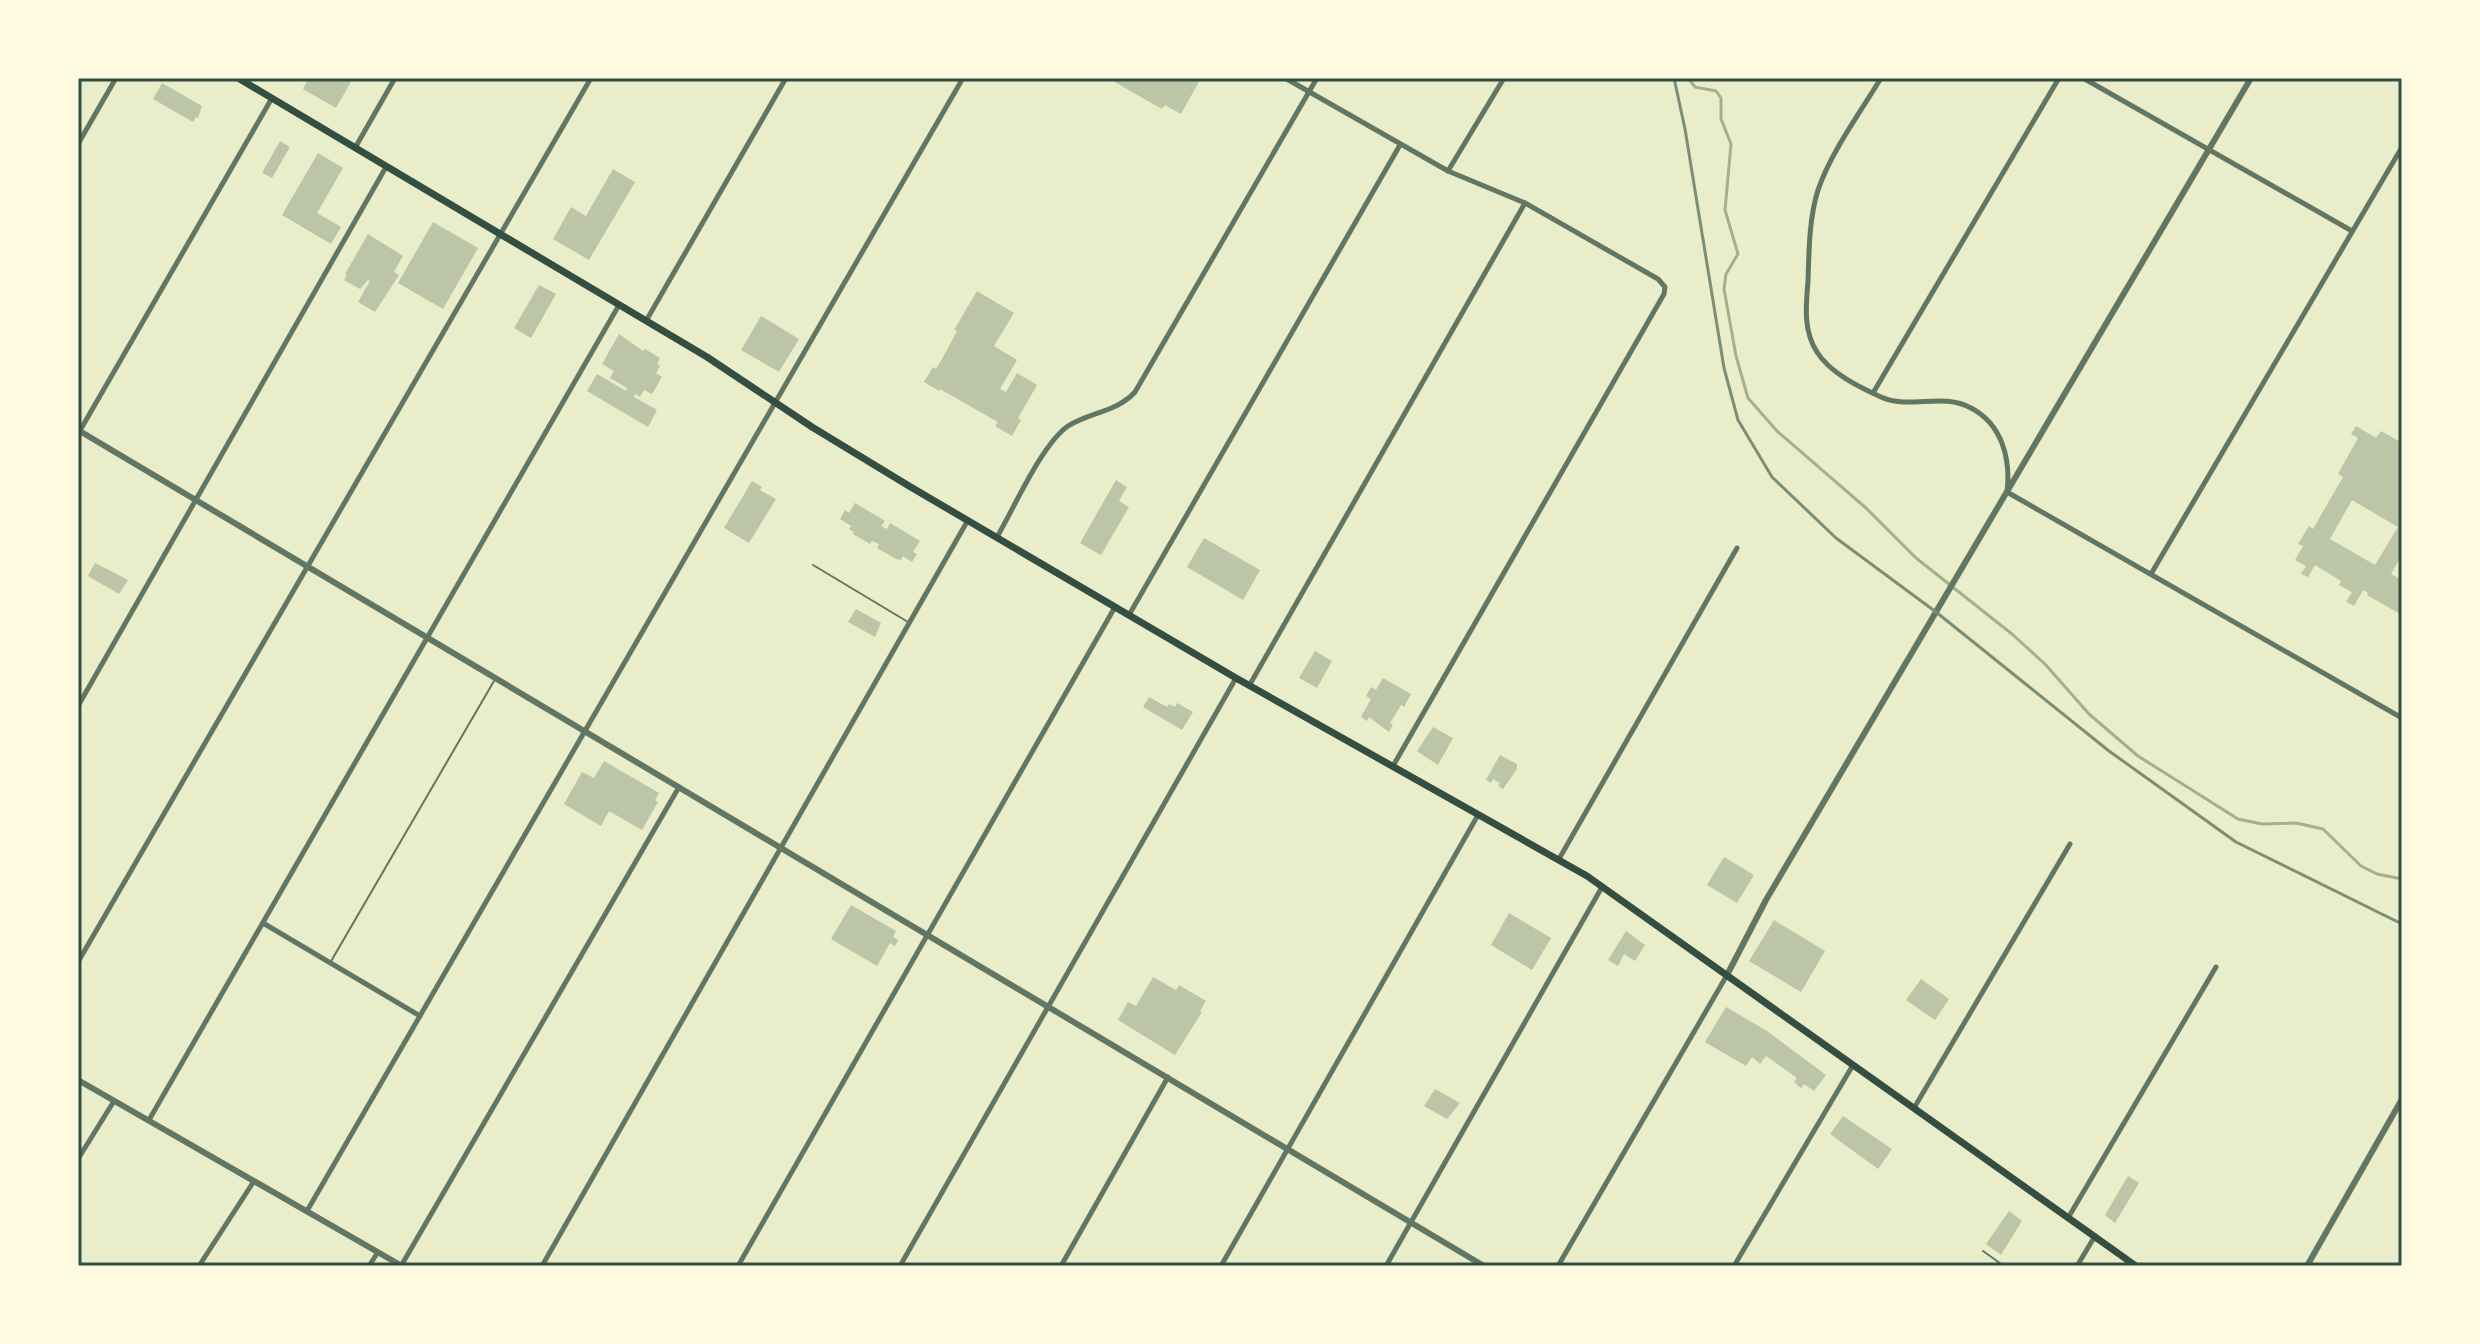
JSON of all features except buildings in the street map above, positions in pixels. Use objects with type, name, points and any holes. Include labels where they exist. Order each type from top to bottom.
[{"type":"main road","points":[[238,78],[707,357],[812,427],[1115,607],[1249,686],[1559,859],[2136,1266]]},
{"type":"street","points":[[78,144],[116,78]]},
{"type":"street","points":[[355,149],[395,78]]},
{"type":"street","points":[[78,962],[591,78]]},
{"type":"street","points":[[646,321],[786,78]]},
{"type":"street","points":[[307,1211],[963,78]]},
{"type":"street","points":[[1285,78],[1448,171],[1525,203],[1664,282],[1665,287],[1658,305],[1393,766]]},
{"type":"street","points":[[997,537],[1045,453],[1061,432],[1080,420],[1122,404],[1135,392],[1317,78]]},
{"type":"street","points":[[1448,171],[1504,78]]},
{"type":"street","points":[[1881,78],[1823,178],[1814,206],[1806,315],[1810,341],[1827,364],[1873,393],[1899,402],[1945,400],[1977,411],[1994,429],[2004,449],[2009,468],[2007,492]]},
{"type":"street","points":[[1873,393],[2059,78]]},
{"type":"street","points":[[2083,78],[2352,231]]},
{"type":"street","points":[[1558,1266],[1727,975],[1766,900],[2251,78]]},
{"type":"street","points":[[272,98],[79,432],[428,636],[1484,1266]]},
{"type":"street","points":[[1129,615],[1400,145]]},
{"type":"street","points":[[2151,574],[2402,147]]},
{"type":"street","points":[[78,706],[386,167]]},
{"type":"street","points":[[1249,686],[1525,203]]},
{"type":"street","points":[[149,1120],[619,305]]},
{"type":"street","points":[[2007,492],[2402,718]]},
{"type":"street","points":[[542,1266],[968,520]]},
{"type":"street","points":[[1559,859],[1737,548]]},
{"type":"street","points":[[738,1266],[1115,607]]},
{"type":"street","points":[[900,1266],[1236,678]]},
{"type":"street","points":[[78,1080],[401,1266],[680,786]]},
{"type":"street","points":[[1221,1266],[1479,814]]},
{"type":"street","points":[[1914,1108],[2070,844]]},
{"type":"street","points":[[1386,1266],[1602,887]]},
{"type":"street","points":[[263,923],[420,1016]]},
{"type":"street","points":[[2068,1218],[2216,967]]},
{"type":"street","points":[[1734,1266],[1853,1065]]},
{"type":"street","points":[[1061,1266],[1168,1077]]},
{"type":"street","points":[[2307,1266],[2402,1099]]},
{"type":"street","points":[[78,1159],[114,1101]]},
{"type":"street","points":[[199,1266],[254,1181]]},
{"type":"street","points":[[2077,1266],[2095,1236]]},
{"type":"street","points":[[369,1266],[378,1252]]},
{"type":"lane","points":[[813,565],[910,623]]},
{"type":"lane","points":[[330,963],[497,677]]},
{"type":"lane","points":[[1983,1251],[2004,1266]]},
{"type":"waterway","points":[[1688,78],[1695,87],[1716,91],[1721,98],[1721,119],[1731,144],[1725,210],[1738,254],[1726,274],[1724,289],[1736,356],[1748,398],[1777,431],[1866,508],[1916,558],[2012,634],[2045,664],[2089,714],[2138,756],[2238,819],[2262,824],[2296,823],[2323,829],[2361,866],[2377,874],[2402,879]]},
{"type":"railway","points":[[1674,78],[1724,368],[1738,420],[1772,477],[1836,538],[1936,612],[2109,751],[2236,842],[2402,924]]}]
